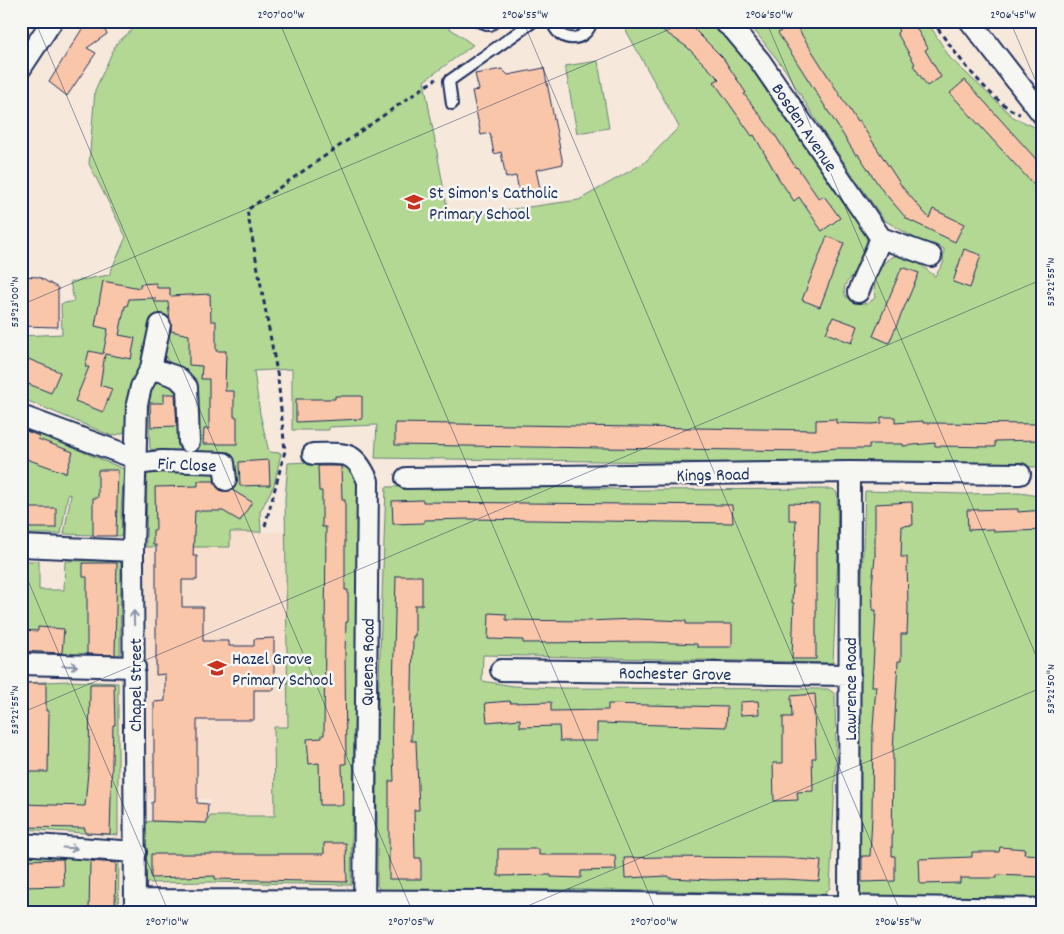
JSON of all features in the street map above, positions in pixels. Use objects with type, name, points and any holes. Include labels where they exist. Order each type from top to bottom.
[{"type":"street","points":[[21,68],[51,21]]},
{"type":"street","name":"Bosden Avenue","points":[[723,21],[734,30],[760,61],[882,238]]},
{"type":"street","points":[[970,21],[1034,115]]},
{"type":"street","points":[[858,292],[882,238],[931,256]]},
{"type":"street","name":"Chapel Street","points":[[135,906],[134,551],[137,404],[141,387],[151,368],[160,325]]},
{"type":"street","points":[[151,368],[177,377],[187,387],[189,442]]},
{"type":"street","points":[[21,416],[135,461]]},
{"type":"street","name":"Queens Road","points":[[313,454],[347,454],[361,463],[368,481],[364,907]]},
{"type":"street","name":"Fir Close","points":[[135,461],[224,464],[226,480]]},
{"type":"street","name":"Kings Road","points":[[406,478],[850,472],[1020,474]]},
{"type":"street","name":"Lawrence Road","points":[[850,472],[850,905]]},
{"type":"street","points":[[21,546],[134,551]]},
{"type":"street","points":[[21,664],[135,667]]},
{"type":"street","name":"Rochester Grove","points":[[501,670],[850,675]]},
{"type":"street","points":[[21,844],[136,852]]},
{"type":"street","points":[[135,906],[671,908],[850,905],[1004,911],[1043,909]]},
{"type":"lane","points":[[478,21],[490,25],[496,21]]},
{"type":"lane","points":[[452,104],[449,81],[534,21]]},
{"type":"lane","points":[[552,21],[554,28],[562,37],[575,39],[586,34],[592,21]]},
{"type":"path","points":[[933,21],[954,53],[991,92],[1016,113],[1034,115]]},
{"type":"path","points":[[265,526],[285,451],[278,378],[247,210],[439,77]]},
{"type":"shaded area","name":"Hazel Grove Primary School","points":[[230,532],[287,532],[288,727],[274,728],[275,816],[210,816],[210,799],[147,799],[146,547],[230,547]]},
{"type":"green space","points":[[142,21],[434,21],[444,24],[473,45],[424,81],[449,218],[579,200],[644,163],[679,127],[621,21],[711,21],[728,34],[742,51],[859,220],[867,241],[868,254],[866,260],[848,280],[844,291],[846,297],[867,304],[875,298],[874,290],[877,274],[886,261],[900,255],[909,257],[935,276],[943,264],[944,249],[934,244],[923,243],[884,220],[826,136],[784,68],[747,21],[927,21],[950,58],[1013,117],[1039,129],[1043,134],[1043,467],[375,458],[377,425],[329,427],[329,430],[292,430],[292,369],[254,371],[260,414],[269,452],[281,453],[274,485],[260,512],[261,532],[230,532],[230,547],[146,547],[147,470],[215,467],[214,486],[231,483],[230,452],[194,452],[194,416],[181,370],[167,360],[163,350],[157,321],[151,321],[144,361],[134,378],[129,397],[130,421],[123,433],[112,436],[21,398],[21,336],[62,334],[61,304],[74,301],[70,282],[109,275],[126,237],[89,164],[95,90],[116,44]]},
{"type":"green space","points":[[598,61],[609,128],[577,133],[565,66]]},
{"type":"green space","points":[[156,380],[162,380],[183,390],[183,453],[150,449],[148,397]]},
{"type":"green space","points":[[21,426],[124,469],[121,511],[122,536],[64,534],[71,495],[68,494],[61,534],[21,534]]},
{"type":"green space","points":[[343,460],[357,476],[359,493],[351,885],[209,882],[144,883],[142,823],[152,821],[207,823],[210,816],[275,816],[274,727],[288,727],[285,499],[288,463]]},
{"type":"green space","points":[[503,485],[639,490],[833,489],[837,493],[838,554],[833,663],[483,655],[482,681],[514,686],[557,688],[828,689],[835,694],[836,761],[830,888],[823,894],[657,891],[380,890],[377,885],[377,735],[386,487]]},
{"type":"green space","points":[[865,491],[965,494],[1021,493],[1043,497],[1043,897],[858,897],[861,813],[860,639]]},
{"type":"green space","points":[[121,560],[120,655],[21,654],[21,561],[39,561],[39,590],[64,590],[65,561]]},
{"type":"green space","points":[[69,681],[118,683],[118,835],[21,829],[21,683]]},
{"type":"green space","points":[[50,856],[119,860],[118,913],[21,913],[21,857]]},
{"type":"green space","points":[[179,910],[350,912],[351,913],[147,913]]},
{"type":"building","points":[[87,21],[99,21],[107,34],[87,48],[96,53],[67,96],[49,82]]},
{"type":"building","points":[[649,21],[685,21],[723,58],[746,93],[744,94],[775,135],[796,168],[819,199],[824,196],[840,218],[822,231],[799,197],[794,201],[779,179],[754,135],[752,136],[714,82],[719,79],[687,47]]},
{"type":"building","points":[[775,21],[793,21],[857,122],[859,121],[903,188],[929,218],[933,209],[964,224],[955,242],[907,219],[882,190],[858,154],[856,155],[778,33],[781,31]]},
{"type":"building","points":[[893,21],[912,21],[928,48],[925,50],[941,77],[927,86],[913,65],[915,64],[897,33],[899,31]]},
{"type":"building","points":[[544,68],[563,164],[536,170],[541,193],[520,197],[516,176],[506,178],[501,152],[494,154],[490,133],[481,135],[472,91],[479,90],[475,74],[502,69],[508,75]]},
{"type":"building","points":[[965,80],[1043,167],[1043,195],[950,93]]},
{"type":"building","points":[[827,236],[844,243],[820,307],[802,300]]},
{"type":"building","points":[[964,249],[981,255],[970,288],[953,282]]},
{"type":"building","points":[[902,267],[919,273],[889,343],[873,336]]},
{"type":"building","points":[[22,276],[39,277],[58,288],[58,327],[22,326]]},
{"type":"building","points":[[103,281],[140,288],[140,284],[156,283],[157,288],[170,288],[170,296],[210,294],[211,321],[216,321],[216,351],[226,351],[225,391],[234,391],[234,417],[237,417],[237,444],[203,444],[204,429],[209,429],[209,379],[201,379],[202,366],[189,365],[189,335],[171,331],[168,302],[155,302],[155,298],[129,299],[127,306],[125,306],[119,335],[135,338],[131,359],[105,354],[100,385],[112,389],[103,412],[75,401],[89,367],[85,367],[89,351],[103,354],[108,329],[95,326]]},
{"type":"building","points":[[833,317],[858,326],[852,343],[826,333]]},
{"type":"building","points":[[26,358],[60,372],[51,393],[21,381],[21,370]]},
{"type":"building","points":[[164,394],[175,394],[177,426],[151,427],[150,403],[164,403]]},
{"type":"building","points":[[335,396],[362,396],[362,419],[296,422],[296,399],[335,399]]},
{"type":"building","points":[[881,417],[895,417],[895,423],[923,421],[923,423],[1043,424],[1043,440],[995,441],[995,447],[935,446],[935,443],[903,446],[903,444],[869,444],[869,448],[836,448],[810,451],[395,445],[395,423],[816,430],[816,420],[836,419],[836,423],[872,424],[881,423]]},
{"type":"building","points":[[21,429],[39,436],[38,439],[73,452],[66,473],[21,457]]},
{"type":"building","points":[[269,460],[270,485],[240,486],[239,462]]},
{"type":"building","points":[[318,466],[341,466],[342,500],[345,500],[345,590],[348,590],[348,622],[346,622],[345,652],[346,764],[342,764],[343,805],[320,805],[319,763],[309,764],[307,739],[322,738],[322,735],[324,735],[326,527],[322,527],[322,491],[319,491]]},
{"type":"building","points":[[98,470],[118,470],[116,536],[93,536],[93,498],[98,498]]},
{"type":"building","points":[[198,481],[214,481],[221,491],[232,490],[252,502],[240,521],[223,511],[195,511],[193,556],[197,556],[197,580],[182,580],[182,607],[203,607],[203,641],[229,641],[229,646],[254,646],[254,639],[274,638],[274,690],[254,690],[254,720],[197,720],[197,803],[208,804],[207,823],[152,821],[152,802],[154,802],[154,702],[165,701],[165,674],[156,675],[156,545],[153,545],[153,530],[156,530],[155,487],[198,486]]},
{"type":"building","points":[[423,500],[423,502],[732,505],[733,523],[470,519],[424,520],[424,523],[393,524],[392,501]]},
{"type":"building","points":[[912,502],[913,525],[902,526],[901,557],[907,557],[908,609],[907,634],[901,634],[901,661],[898,661],[893,751],[892,856],[895,856],[895,881],[862,882],[862,856],[870,856],[872,817],[873,726],[876,686],[872,686],[876,610],[873,610],[872,585],[875,557],[875,504]]},
{"type":"building","points":[[789,503],[819,504],[818,551],[816,551],[816,659],[792,659],[794,603],[792,603],[796,520],[789,520]]},
{"type":"building","points":[[21,508],[56,508],[56,528],[21,528]]},
{"type":"building","points":[[1018,509],[1018,512],[1043,510],[1043,530],[994,532],[994,529],[968,530],[967,510]]},
{"type":"building","points":[[83,563],[117,563],[115,655],[87,654],[87,577],[83,577]]},
{"type":"building","points":[[396,576],[422,576],[422,605],[415,605],[411,741],[416,741],[419,810],[414,810],[415,858],[421,858],[421,879],[389,879],[389,781],[394,781],[392,726]]},
{"type":"building","points":[[489,613],[506,614],[506,620],[587,621],[635,619],[686,621],[686,624],[732,624],[732,647],[697,647],[697,644],[651,642],[523,643],[523,640],[488,639]]},
{"type":"building","points":[[38,627],[64,629],[62,653],[21,651],[21,630],[38,631]]},
{"type":"building","points":[[23,683],[46,683],[46,711],[49,711],[48,772],[22,772]]},
{"type":"building","points":[[90,684],[114,684],[115,725],[113,725],[110,834],[85,833],[85,828],[22,827],[22,804],[85,806],[89,760]]},
{"type":"building","points":[[815,694],[816,758],[812,758],[813,791],[797,792],[798,800],[774,801],[773,763],[783,763],[783,717],[792,717],[791,696]]},
{"type":"building","points":[[510,701],[510,703],[551,702],[551,711],[608,710],[608,704],[727,707],[726,727],[597,723],[597,741],[560,741],[559,726],[520,727],[520,719],[487,722],[485,703]]},
{"type":"building","points":[[758,701],[759,714],[740,715],[740,702]]},
{"type":"building","points":[[324,843],[346,843],[347,882],[215,879],[215,876],[151,878],[151,854],[324,854]]},
{"type":"building","points":[[1000,847],[1025,849],[1024,854],[1043,855],[1043,877],[997,875],[997,878],[960,878],[960,883],[920,884],[919,859],[972,857],[972,852],[999,852]]},
{"type":"building","points":[[498,849],[539,849],[539,855],[615,855],[616,870],[581,871],[581,878],[551,877],[551,875],[498,876]]},
{"type":"building","points":[[624,858],[786,858],[821,861],[819,881],[784,879],[712,880],[669,878],[669,876],[625,878]]},
{"type":"building","points":[[63,859],[64,886],[23,887],[23,860]]},
{"type":"building","points":[[90,861],[116,863],[115,910],[89,911]]},
{"type":"place","name":"St Simon's Catholic Primary School","points":[[414,202]]},
{"type":"place","name":"Hazel Grove Primary School","points":[[217,668]]}]
